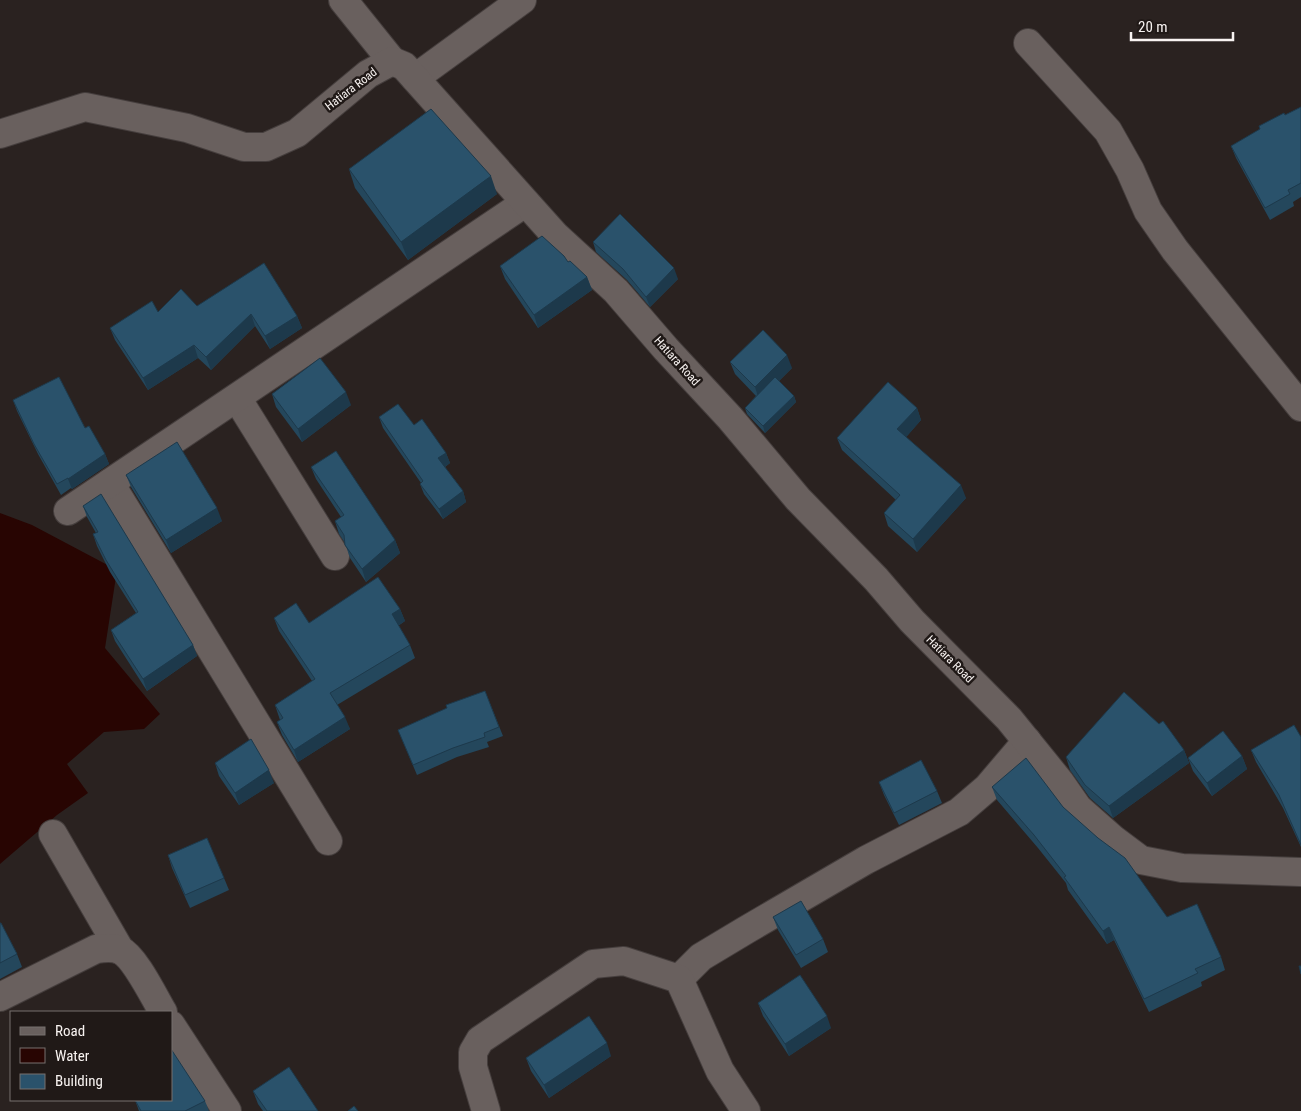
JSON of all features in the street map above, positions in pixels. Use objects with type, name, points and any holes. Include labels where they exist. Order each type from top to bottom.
[{"type":"street","points":[[343,0],[392,61]]},
{"type":"street","points":[[414,78],[522,0]]},
{"type":"street","points":[[1028,42],[1108,131],[1130,170],[1148,211],[1175,250],[1301,407]]},
{"type":"street","name":"Hatiara Road","points":[[0,134],[85,107],[187,128],[244,147],[266,147],[297,133],[368,74],[392,61],[404,66],[554,236],[616,291],[666,349],[730,418],[798,499],[876,579],[912,621],[1009,719],[1060,782],[1078,808],[1113,839],[1141,860],[1182,868],[1301,872]]},
{"type":"street","points":[[68,511],[525,203]]},
{"type":"street","points":[[237,398],[335,556]]},
{"type":"street","points":[[110,483],[328,842]]},
{"type":"street","points":[[679,979],[701,957],[746,930],[866,860],[959,812],[987,788],[1027,741]]},
{"type":"street","points":[[52,834],[120,950],[132,960],[162,1011]]},
{"type":"street","points":[[0,997],[96,949],[111,948],[120,950]]},
{"type":"street","points":[[486,1111],[473,1067],[473,1052],[480,1040],[593,964],[624,961],[679,979],[720,1071],[746,1111]]},
{"type":"street","points":[[172,1027],[227,1111]]},
{"type":"water","points":[[0,513],[32,525],[117,570],[105,648],[160,714],[144,729],[104,732],[67,764],[88,793],[57,815],[0,864]]},
{"type":"building","points":[[1301,107],[1301,183],[1288,190],[1290,194],[1265,208],[1231,146],[1260,129],[1259,126],[1284,113],[1285,115]]},
{"type":"building","points":[[431,109],[491,176],[401,242],[349,169]]},
{"type":"building","points":[[620,214],[674,268],[646,297],[623,269],[593,242]]},
{"type":"building","points":[[542,236],[568,262],[570,261],[587,277],[534,315],[500,266]]},
{"type":"building","points":[[264,263],[297,316],[265,336],[251,314],[206,357],[194,345],[143,378],[110,328],[152,301],[158,312],[181,289],[197,306]]},
{"type":"building","points":[[763,330],[787,355],[755,387],[730,362]]},
{"type":"building","points":[[320,358],[346,392],[298,429],[272,394]]},
{"type":"building","points":[[59,377],[85,428],[89,426],[105,454],[68,479],[57,484],[34,444],[13,400]]},
{"type":"building","points":[[775,377],[794,396],[763,426],[745,408]]},
{"type":"building","points":[[888,382],[917,408],[897,429],[961,485],[913,539],[884,513],[900,495],[837,438]]},
{"type":"building","points":[[398,404],[414,425],[422,419],[446,453],[438,458],[463,491],[439,509],[420,484],[423,481],[379,417]]},
{"type":"building","points":[[177,442],[217,508],[166,540],[126,475]]},
{"type":"building","points":[[336,451],[395,540],[362,569],[345,545],[344,535],[335,521],[344,515],[311,467]]},
{"type":"building","points":[[101,494],[193,645],[143,679],[111,630],[138,612],[106,560],[93,534],[98,532],[83,506]]},
{"type":"building","points":[[378,577],[400,609],[392,614],[410,645],[330,693],[345,717],[294,750],[277,722],[283,718],[275,705],[315,679],[274,618],[296,603],[309,623]]},
{"type":"building","points":[[485,691],[499,727],[484,733],[485,737],[413,765],[398,730],[447,708],[446,705]]},
{"type":"building","points":[[1124,692],[1159,724],[1163,721],[1184,750],[1109,806],[1085,785],[1066,757]]},
{"type":"building","points":[[1294,725],[1301,737],[1301,845],[1279,795],[1251,750]]},
{"type":"building","points":[[1223,731],[1242,756],[1207,783],[1188,758]]},
{"type":"building","points":[[251,739],[269,770],[235,793],[215,763]]},
{"type":"building","points":[[1026,758],[1063,807],[1098,838],[1125,858],[1167,917],[1197,904],[1221,957],[1195,969],[1198,973],[1144,999],[1109,927],[1103,931],[1064,877],[1066,876],[1034,835],[992,787]]},
{"type":"building","points":[[921,760],[937,791],[894,813],[879,782]]},
{"type":"building","points":[[207,838],[224,878],[185,895],[168,855]]},
{"type":"building","points":[[801,901],[823,939],[796,955],[773,917]]},
{"type":"building","points":[[0,923],[17,954],[0,963]]},
{"type":"building","points":[[800,975],[827,1016],[785,1044],[758,1003]]},
{"type":"building","points":[[589,1016],[607,1043],[544,1085],[526,1058]]},
{"type":"building","points":[[172,1051],[205,1101],[185,1111],[141,1111],[136,1101],[172,1101]]},
{"type":"building","points":[[289,1067],[318,1111],[267,1111],[253,1091]]},
{"type":"building","points":[[354,1106],[358,1111],[348,1111]]}]
